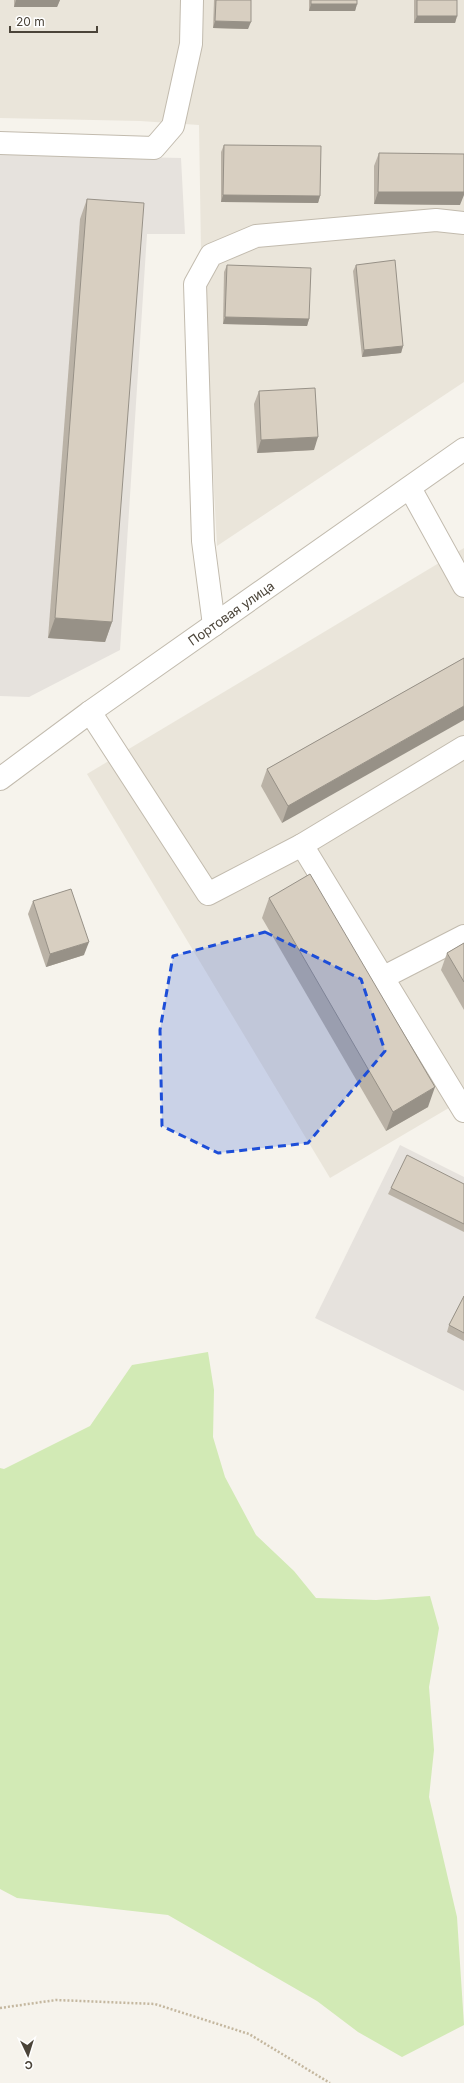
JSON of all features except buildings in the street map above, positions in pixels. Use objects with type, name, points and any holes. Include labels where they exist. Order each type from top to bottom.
[{"type":"street","points":[[0,143],[154,148],[173,126],[191,44],[192,0]]},
{"type":"street","points":[[214,625],[203,541],[195,284],[211,255],[256,236],[436,220],[464,223]]},
{"type":"street","name":"Портовая улица","points":[[0,779],[90,712],[464,449]]},
{"type":"street","points":[[410,488],[464,586]]},
{"type":"street","points":[[90,712],[208,894],[302,845],[464,747]]},
{"type":"street","points":[[302,845],[464,1110]]},
{"type":"street","points":[[384,977],[464,936]]},
{"type":"path","points":[[0,2008],[56,2000],[155,2004],[249,2034],[330,2083]]},
{"type":"highlighted area","points":[[265,932],[361,979],[385,1051],[308,1143],[218,1153],[162,1126],[160,1030],[173,956]]},
{"type":"shaded area","points":[[0,0],[464,0],[464,382],[217,546],[201,250],[199,125],[140,121],[0,118]]},
{"type":"shaded area","points":[[0,154],[181,158],[185,234],[147,234],[120,650],[29,697],[0,696]]},
{"type":"shaded area","points":[[464,548],[464,1099],[330,1178],[87,774]]},
{"type":"shaded area","points":[[400,1145],[464,1177],[464,1391],[315,1318]]},
{"type":"green space","points":[[208,1352],[214,1390],[213,1437],[225,1477],[256,1535],[294,1571],[316,1598],[376,1600],[430,1596],[439,1628],[429,1687],[434,1750],[429,1797],[457,1917],[464,2025],[402,2057],[358,2032],[317,2001],[168,1915],[17,1898],[0,1889],[0,1468],[4,1469],[90,1426],[132,1365]]}]
